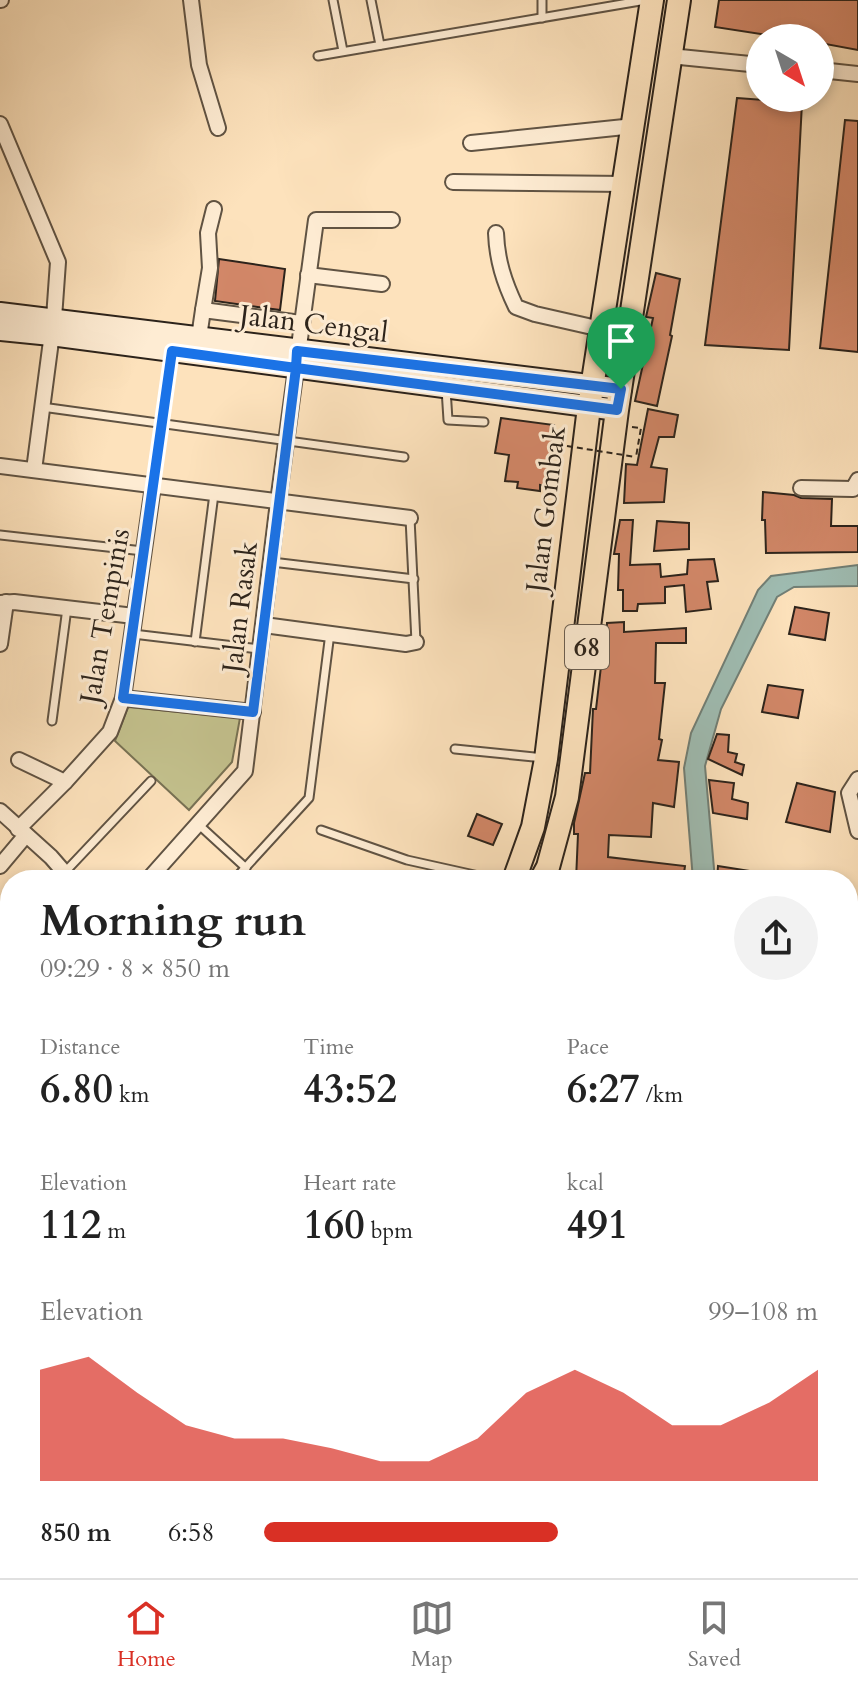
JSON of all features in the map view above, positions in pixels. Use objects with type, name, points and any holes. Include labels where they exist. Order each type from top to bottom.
[{"type":"main road","name":"Jalan Gombak","points":[[518,870],[533,827],[546,759],[590,396],[652,0]]},
{"type":"main road","name":"Jalan Gombak","points":[[546,870],[567,797],[619,400],[679,0]]},
{"type":"main road","points":[[641,76],[670,56],[654,39],[648,26]]},
{"type":"street","points":[[191,0],[199,65],[218,128]]},
{"type":"street","points":[[670,56],[746,64]]},
{"type":"street","points":[[834,71],[858,74]]},
{"type":"street","points":[[0,124],[3,141],[58,262],[34,470]]},
{"type":"street","points":[[471,143],[634,126]]},
{"type":"street","points":[[453,182],[625,184]]},
{"type":"street","points":[[199,337],[210,268],[208,233],[214,209]]},
{"type":"street","name":"Jalan Rasak","points":[[157,870],[245,771],[316,220],[392,220]]},
{"type":"street","points":[[496,233],[497,257],[516,307],[601,329]]},
{"type":"street","points":[[308,275],[382,284]]},
{"type":"street","points":[[203,310],[301,323]]},
{"type":"street","name":"Jalan Cengal","points":[[0,313],[172,351],[296,360],[619,400]]},
{"type":"street","name":"Jalan Cengal","points":[[0,330],[53,326],[199,337],[296,360],[446,388],[590,396]]},
{"type":"street","points":[[0,466],[410,518]]},
{"type":"street","points":[[801,488],[853,489],[858,480]]},
{"type":"street","name":"Jalan Tempinis","points":[[0,866],[22,832],[110,732],[123,698],[153,486]]},
{"type":"street","points":[[0,644],[3,602],[134,616]]},
{"type":"street","points":[[264,625],[406,644],[416,642]]},
{"type":"street","points":[[123,698],[253,712]]},
{"type":"street","points":[[19,760],[65,782]]},
{"type":"street","points":[[858,779],[849,793],[858,831]]},
{"type":"street","points":[[0,811],[62,870]]},
{"type":"lane","points":[[333,0],[343,51]]},
{"type":"lane","points":[[371,0],[380,45]]},
{"type":"lane","points":[[542,0],[542,18]]},
{"type":"lane","points":[[318,56],[646,0]]},
{"type":"lane","points":[[153,486],[172,351]]},
{"type":"lane","points":[[446,388],[448,420],[484,422]]},
{"type":"lane","points":[[42,407],[404,457]]},
{"type":"lane","points":[[195,642],[214,494]]},
{"type":"lane","points":[[410,518],[416,642]]},
{"type":"lane","points":[[0,535],[143,551]]},
{"type":"lane","points":[[272,562],[414,579]]},
{"type":"lane","points":[[52,721],[67,608]]},
{"type":"lane","points":[[198,824],[246,868],[309,798],[330,633]]},
{"type":"lane","points":[[131,634],[261,649]]},
{"type":"lane","points":[[455,749],[546,759]]},
{"type":"lane","points":[[73,870],[151,781]]},
{"type":"lane","points":[[321,830],[407,860],[446,870]]},
{"type":"path","points":[[567,446],[636,457],[641,428]]},
{"type":"shaded area","points":[[128,707],[240,718],[232,762],[189,810],[115,741]]},
{"type":"water","points":[[858,565],[858,586],[794,587],[777,597],[721,709],[705,766],[714,870],[692,870],[684,768],[691,733],[758,590],[771,576]]},
{"type":"building","points":[[719,0],[858,0],[858,50],[834,46],[834,24],[746,24],[746,32],[715,27]]},
{"type":"building","points":[[737,98],[746,99],[746,112],[802,112],[789,350],[705,345]]},
{"type":"building","points":[[845,120],[858,121],[858,352],[820,348]]},
{"type":"building","points":[[219,259],[285,269],[280,310],[215,301]]},
{"type":"building","points":[[656,273],[680,279],[657,406],[635,401],[653,318],[646,317]]},
{"type":"building","points":[[648,409],[678,415],[674,437],[659,437],[651,467],[667,469],[664,502],[624,503],[626,464],[637,465]]},
{"type":"building","points":[[501,418],[554,425],[549,464],[556,465],[553,487],[540,485],[540,491],[517,488],[518,482],[505,481],[509,455],[495,453]]},
{"type":"building","points":[[763,492],[832,499],[831,526],[858,526],[858,552],[766,553]]},
{"type":"building","points":[[620,520],[633,520],[630,565],[660,564],[661,577],[687,574],[688,560],[714,559],[718,581],[707,582],[711,609],[686,612],[684,585],[665,587],[665,603],[638,604],[637,611],[623,611],[623,590],[618,590],[619,554],[614,554]]},
{"type":"building","points":[[657,521],[689,523],[689,549],[654,551]]},
{"type":"building","points":[[795,607],[829,613],[825,640],[789,634]]},
{"type":"building","points":[[624,622],[624,632],[686,628],[686,643],[656,643],[655,683],[665,683],[658,760],[679,762],[674,807],[653,803],[651,837],[609,835],[608,857],[685,866],[684,870],[576,870],[578,834],[574,834],[574,823],[585,773],[590,773],[593,709],[596,709],[602,658],[605,658],[607,623]]},
{"type":"building","points":[[768,685],[803,690],[798,718],[762,712]]},
{"type":"building","points":[[717,734],[729,735],[728,752],[737,754],[735,762],[744,765],[742,775],[708,759]]},
{"type":"building","points":[[709,780],[734,783],[732,799],[748,803],[747,819],[713,813]]},
{"type":"building","points":[[797,783],[835,792],[830,832],[786,822]]},
{"type":"building","points":[[477,814],[502,824],[493,845],[468,836]]},
{"type":"building","points":[[718,866],[744,870],[718,870]]},
{"type":"route","points":[[621,389],[297,351],[296,368],[172,351],[123,698],[253,712],[296,368],[617,410],[621,389]]}]
